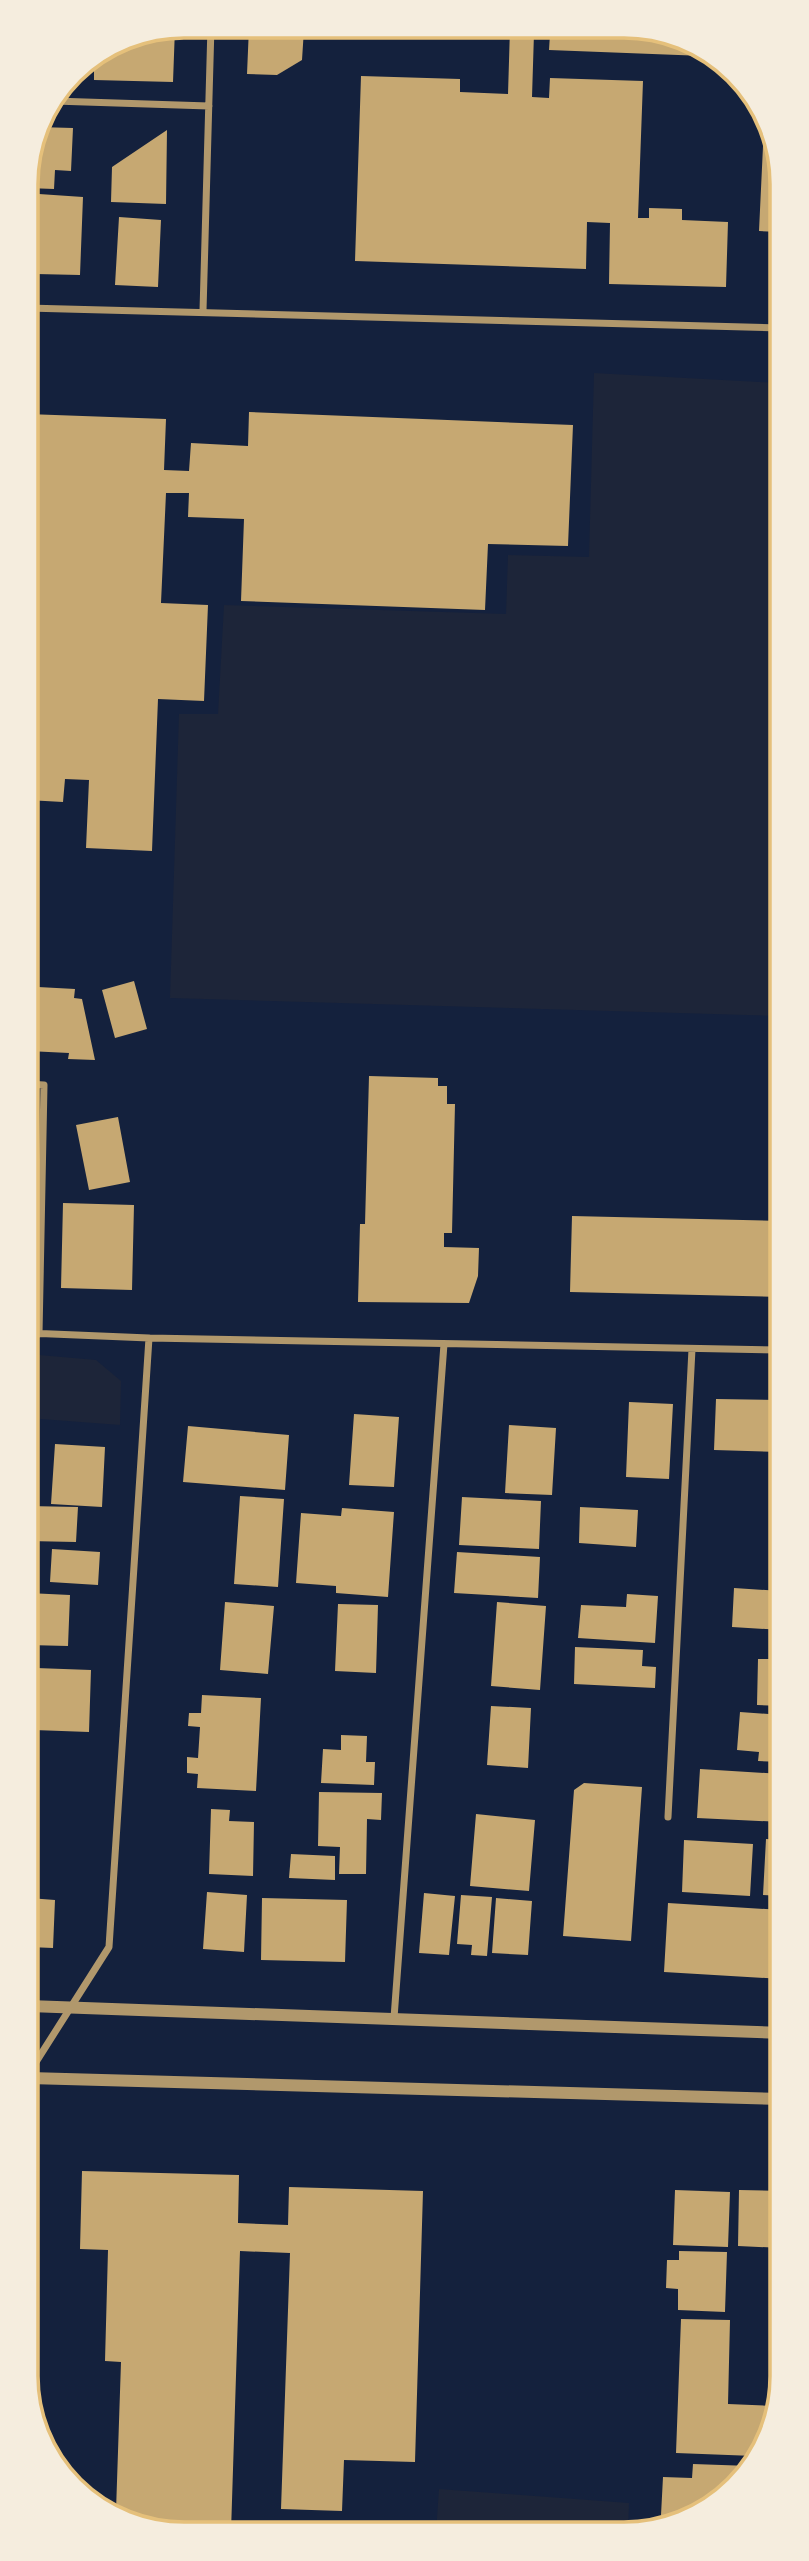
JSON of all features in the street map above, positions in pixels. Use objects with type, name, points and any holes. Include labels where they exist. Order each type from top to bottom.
[{"type":"street","points":[[203,311],[211,39]]},
{"type":"street","points":[[64,102],[209,106]]},
{"type":"street","points":[[39,308],[770,328]]},
{"type":"street","points":[[39,1085],[44,1085],[39,1334],[770,1350]]},
{"type":"street","points":[[38,2061],[109,1947],[149,1338]]},
{"type":"street","points":[[394,2018],[444,1344]]},
{"type":"street","points":[[668,1817],[692,1349]]},
{"type":"street","points":[[38,2006],[770,2033]]},
{"type":"street","points":[[38,2076],[770,2099]]},
{"type":"shaded area","points":[[594,373],[770,382],[770,1016],[170,998],[179,714],[218,714],[224,605],[506,614],[508,555],[589,557]]},
{"type":"shaded area","points":[[38,1355],[96,1360],[121,1381],[120,1425],[38,1419]]},
{"type":"shaded area","points":[[439,2489],[629,2503],[628,2522],[437,2522]]},
{"type":"building","points":[[510,38],[534,38],[532,97],[549,98],[550,78],[643,81],[638,218],[649,218],[649,208],[682,209],[682,220],[728,222],[726,287],[609,284],[610,223],[587,222],[586,269],[355,261],[361,76],[460,79],[460,92],[508,94]]},
{"type":"building","points":[[550,38],[624,38],[653,41],[692,56],[549,50]]},
{"type":"building","points":[[175,39],[173,82],[94,80],[94,70],[112,58],[147,43]]},
{"type":"building","points":[[248,39],[303,39],[302,60],[277,75],[247,74]]},
{"type":"building","points":[[51,127],[73,128],[71,171],[55,170],[54,189],[39,188],[43,147]]},
{"type":"building","points":[[167,130],[166,204],[111,202],[112,167]]},
{"type":"building","points":[[763,140],[770,175],[770,232],[759,231]]},
{"type":"building","points":[[39,194],[83,197],[80,275],[39,274]]},
{"type":"building","points":[[119,217],[161,220],[158,287],[115,285]]},
{"type":"building","points":[[249,412],[573,425],[568,546],[488,544],[485,610],[241,601],[244,519],[188,517],[189,493],[166,493],[161,603],[208,605],[204,701],[158,699],[152,851],[86,848],[89,780],[65,779],[63,802],[39,801],[39,414],[166,419],[164,470],[189,471],[191,443],[248,446]]},
{"type":"building","points":[[134,981],[147,1029],[115,1038],[102,990]]},
{"type":"building","points":[[39,987],[75,989],[74,998],[82,999],[95,1060],[68,1059],[69,1053],[39,1052]]},
{"type":"building","points":[[369,1076],[438,1078],[438,1086],[447,1086],[447,1104],[455,1104],[452,1233],[444,1233],[444,1247],[479,1248],[478,1276],[469,1303],[358,1302],[360,1224],[365,1224]]},
{"type":"building","points":[[118,1117],[130,1182],[89,1190],[76,1125]]},
{"type":"building","points":[[63,1203],[134,1205],[132,1290],[61,1288]]},
{"type":"building","points":[[572,1216],[770,1221],[770,1297],[570,1292]]},
{"type":"building","points":[[716,1399],[770,1400],[770,1452],[714,1450]]},
{"type":"building","points":[[629,1402],[673,1404],[669,1479],[626,1477]]},
{"type":"building","points":[[354,1414],[399,1417],[394,1487],[349,1485]]},
{"type":"building","points":[[509,1425],[556,1428],[552,1495],[505,1493]]},
{"type":"building","points":[[188,1426],[289,1435],[285,1490],[183,1482]]},
{"type":"building","points":[[55,1444],[105,1447],[102,1507],[51,1504]]},
{"type":"building","points":[[240,1496],[284,1499],[278,1587],[234,1584]]},
{"type":"building","points":[[462,1497],[541,1501],[539,1549],[459,1545]]},
{"type":"building","points":[[38,1506],[78,1507],[76,1542],[38,1541]]},
{"type":"building","points":[[580,1507],[638,1510],[636,1547],[579,1543]]},
{"type":"building","points":[[342,1508],[394,1512],[388,1597],[336,1593],[336,1586],[296,1583],[301,1513],[341,1516]]},
{"type":"building","points":[[52,1549],[100,1552],[98,1585],[50,1582]]},
{"type":"building","points":[[457,1552],[540,1557],[538,1598],[454,1593]]},
{"type":"building","points":[[734,1588],[770,1590],[770,1629],[732,1627]]},
{"type":"building","points":[[38,1593],[70,1595],[68,1646],[38,1645]]},
{"type":"building","points":[[627,1594],[658,1596],[655,1643],[578,1638],[581,1605],[626,1607]]},
{"type":"building","points":[[225,1602],[274,1606],[268,1674],[220,1670]]},
{"type":"building","points":[[497,1602],[546,1606],[540,1690],[491,1686]]},
{"type":"building","points":[[338,1604],[378,1605],[376,1673],[335,1671]]},
{"type":"building","points":[[575,1647],[643,1650],[642,1666],[656,1667],[655,1688],[574,1684]]},
{"type":"building","points":[[758,1659],[770,1659],[770,1706],[757,1705]]},
{"type":"building","points":[[38,1668],[91,1670],[89,1732],[38,1730]]},
{"type":"building","points":[[202,1695],[261,1698],[256,1791],[197,1788],[198,1774],[187,1773],[187,1757],[198,1758],[200,1727],[188,1726],[189,1713],[201,1713]]},
{"type":"building","points":[[491,1706],[531,1708],[528,1768],[487,1765]]},
{"type":"building","points":[[740,1712],[770,1714],[770,1762],[758,1761],[759,1752],[737,1750]]},
{"type":"building","points":[[341,1735],[367,1736],[366,1762],[375,1762],[374,1785],[321,1783],[323,1749],[341,1750]]},
{"type":"building","points":[[700,1769],[770,1773],[770,1821],[697,1818]]},
{"type":"building","points":[[584,1783],[642,1787],[631,1941],[563,1936],[574,1790]]},
{"type":"building","points":[[319,1792],[382,1793],[381,1820],[367,1819],[366,1874],[339,1874],[340,1847],[318,1846]]},
{"type":"building","points":[[211,1809],[230,1810],[229,1821],[254,1822],[253,1876],[209,1874]]},
{"type":"building","points":[[476,1814],[535,1820],[529,1891],[470,1886]]},
{"type":"building","points":[[766,1839],[770,1839],[770,1895],[763,1895]]},
{"type":"building","points":[[684,1840],[753,1844],[750,1896],[682,1892]]},
{"type":"building","points":[[291,1854],[335,1856],[335,1880],[289,1878]]},
{"type":"building","points":[[207,1892],[247,1895],[244,1952],[203,1949]]},
{"type":"building","points":[[424,1893],[455,1896],[449,1955],[419,1953]]},
{"type":"building","points":[[461,1895],[492,1897],[487,1956],[471,1955],[472,1945],[457,1944]]},
{"type":"building","points":[[262,1898],[347,1900],[345,1962],[261,1960]]},
{"type":"building","points":[[496,1898],[532,1901],[528,1955],[492,1953]]},
{"type":"building","points":[[38,1899],[55,1900],[53,1948],[38,1947]]},
{"type":"building","points":[[668,1903],[770,1909],[770,1978],[664,1972]]},
{"type":"building","points":[[82,2171],[239,2175],[238,2223],[288,2225],[289,2187],[423,2191],[415,2462],[344,2460],[342,2511],[281,2509],[290,2253],[240,2251],[231,2522],[156,2520],[116,2505],[121,2362],[105,2361],[108,2250],[80,2249]]},
{"type":"building","points":[[675,2190],[730,2192],[728,2247],[673,2245]]},
{"type":"building","points":[[739,2190],[770,2191],[770,2247],[738,2246]]},
{"type":"building","points":[[679,2251],[727,2252],[725,2312],[678,2310],[678,2289],[666,2288],[667,2260],[679,2260]]},
{"type":"building","points":[[681,2319],[730,2320],[728,2404],[768,2406],[763,2423],[747,2456],[676,2453]]},
{"type":"building","points":[[693,2464],[740,2466],[721,2486],[697,2503],[669,2515],[661,2515],[663,2477],[692,2478]]}]
